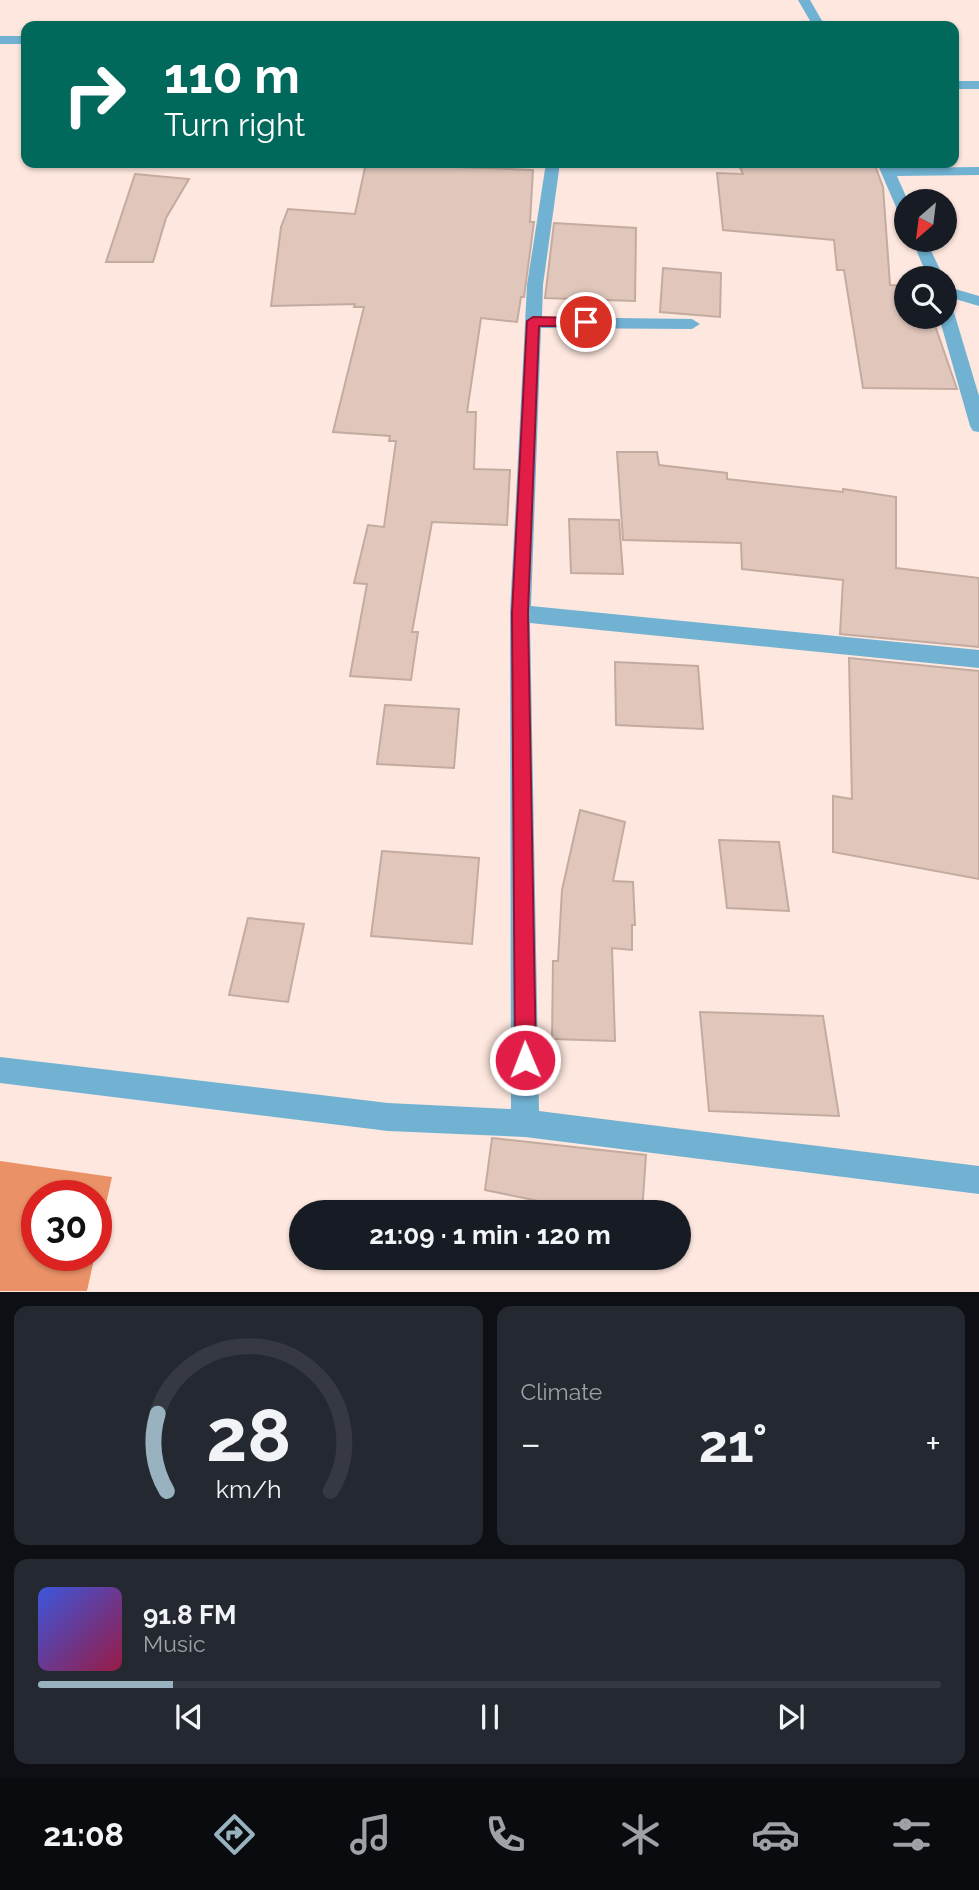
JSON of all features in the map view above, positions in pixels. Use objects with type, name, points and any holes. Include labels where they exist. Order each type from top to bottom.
[{"type":"street","points":[[804,0],[816,21]]},
{"type":"street","points":[[0,40],[21,40]]},
{"type":"street","points":[[959,85],[979,85]]},
{"type":"street","points":[[525,1123],[520,613],[535,285],[552,168]]},
{"type":"street","points":[[885,168],[895,189]]},
{"type":"street","points":[[904,168],[979,172]]},
{"type":"street","points":[[957,295],[979,301]]},
{"type":"street","points":[[533,321],[692,324]]},
{"type":"street","points":[[951,329],[979,426]]},
{"type":"street","points":[[520,613],[979,659]]},
{"type":"street","points":[[0,1070],[388,1117],[525,1123],[979,1180]]},
{"type":"shaded area","points":[[0,1161],[112,1177],[111,1180],[21,1180],[21,1271],[91,1271],[87,1291],[0,1291]]},
{"type":"building","points":[[365,168],[533,170],[530,222],[534,222],[524,297],[521,297],[517,322],[481,318],[467,412],[476,412],[474,469],[510,470],[507,525],[432,522],[412,632],[418,632],[411,680],[350,676],[367,584],[354,583],[368,525],[384,527],[396,441],[389,441],[390,436],[333,432],[364,307],[354,307],[355,304],[271,306],[281,227],[288,209],[355,214]]},
{"type":"building","points":[[740,168],[876,168],[883,187],[890,285],[894,285],[894,329],[936,329],[957,389],[863,388],[844,270],[837,270],[834,240],[723,230],[717,173],[743,174]]},
{"type":"building","points":[[135,174],[189,179],[166,218],[153,262],[106,262]]},
{"type":"building","points":[[554,223],[636,228],[635,301],[545,298]]},
{"type":"building","points":[[663,268],[721,273],[720,317],[660,312]]},
{"type":"building","points":[[617,452],[657,452],[659,465],[727,473],[727,479],[843,492],[843,489],[896,497],[896,568],[979,578],[979,647],[840,634],[843,580],[742,569],[741,543],[623,540]]},
{"type":"building","points":[[569,519],[619,520],[623,574],[571,573]]},
{"type":"building","points":[[849,658],[979,671],[979,879],[833,852],[833,796],[852,799]]},
{"type":"building","points":[[615,662],[698,666],[703,729],[616,725]]},
{"type":"building","points":[[385,705],[459,709],[454,768],[377,764]]},
{"type":"building","points":[[580,810],[625,822],[613,881],[633,882],[635,925],[632,925],[632,950],[612,948],[615,1041],[552,1039],[553,961],[558,961],[562,890]]},
{"type":"building","points":[[719,840],[779,842],[789,911],[727,908]]},
{"type":"building","points":[[382,851],[479,858],[472,944],[371,936]]},
{"type":"building","points":[[248,918],[304,924],[288,1002],[229,995]]},
{"type":"building","points":[[700,1012],[823,1016],[839,1116],[709,1111]]},
{"type":"building","points":[[492,1138],[646,1155],[643,1200],[534,1200],[485,1190]]},
{"type":"route","points":[[525,1060],[520,613],[533,321],[586,322]]}]
